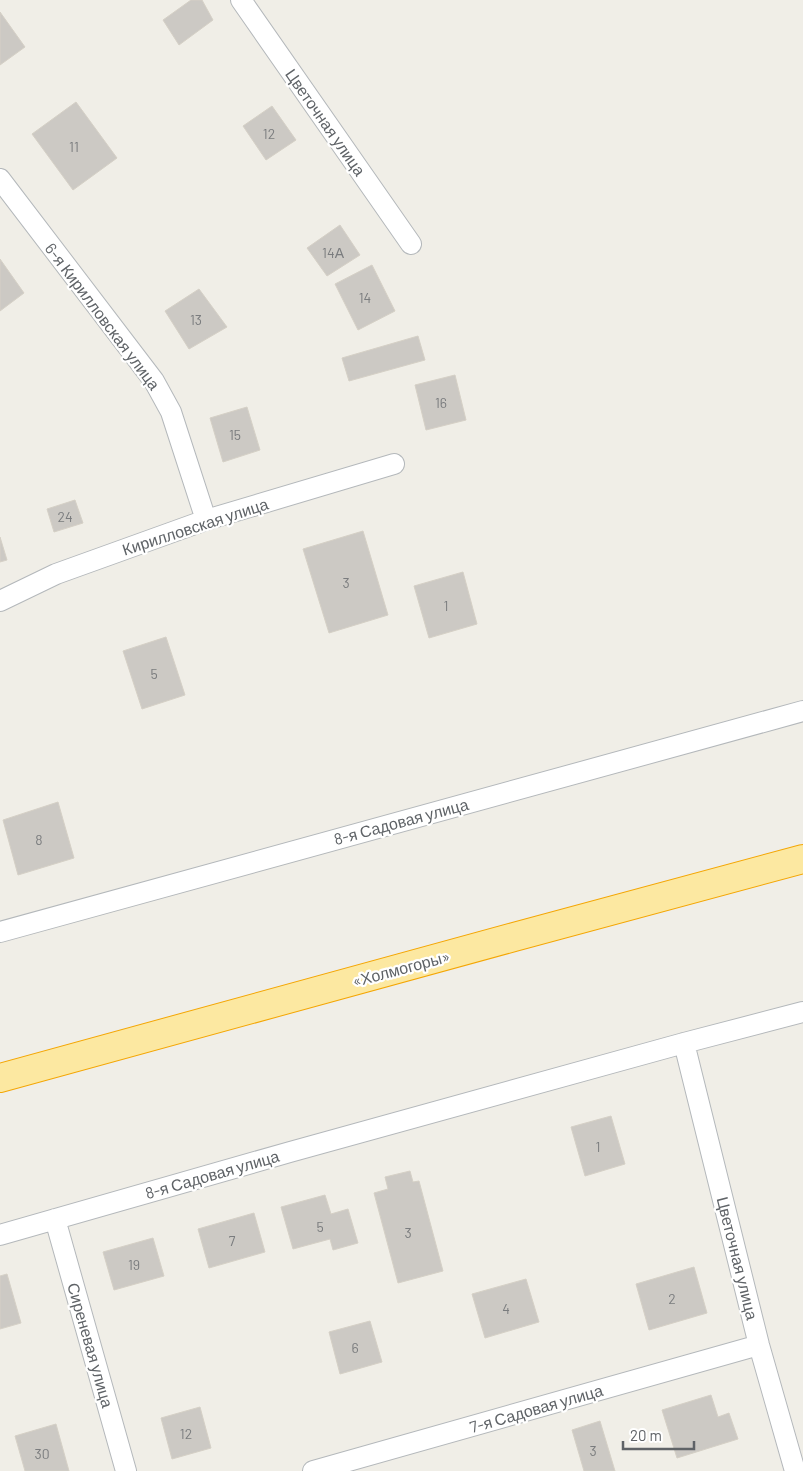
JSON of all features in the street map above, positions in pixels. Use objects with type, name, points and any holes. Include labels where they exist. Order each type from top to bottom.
[{"type":"highway","name":"«Холмогоры»","points":[[0,1078],[803,860]]},
{"type":"street","name":"Цветочная улица","points":[[241,0],[411,244]]},
{"type":"street","name":"6-я Кирилловская улица","points":[[0,179],[154,381],[171,412],[206,520]]},
{"type":"street","name":"Кирилловская улица","points":[[0,601],[56,574],[206,520],[394,464]]},
{"type":"street","name":"8-я Садовая улица","points":[[0,932],[803,711]]},
{"type":"street","name":"8-я Садовая улица","points":[[0,1235],[55,1218],[684,1043],[803,1012]]},
{"type":"street","name":"Цветочная улица","points":[[684,1043],[759,1345],[795,1471]]},
{"type":"street","name":"Сиреневая улица","points":[[55,1218],[126,1471]]},
{"type":"street","name":"7-я Садовая улица","points":[[313,1471],[759,1345]]},
{"type":"building","points":[[191,0],[202,0],[213,20],[179,45],[163,20]]},
{"type":"building","points":[[0,12],[25,47],[0,65]]},
{"type":"building","points":[[76,102],[117,158],[73,190],[32,134]]},
{"type":"building","points":[[272,106],[296,140],[266,160],[243,126]]},
{"type":"building","points":[[340,225],[360,255],[327,276],[307,248]]},
{"type":"building","points":[[0,259],[24,293],[0,311]]},
{"type":"building","points":[[372,265],[395,311],[358,330],[335,284]]},
{"type":"building","points":[[199,289],[227,327],[189,349],[165,311]]},
{"type":"building","points":[[418,336],[425,360],[349,381],[342,358]]},
{"type":"building","points":[[455,375],[466,420],[426,430],[415,385]]},
{"type":"building","points":[[247,407],[260,450],[223,462],[210,418]]},
{"type":"building","points":[[75,500],[83,523],[54,532],[47,509]]},
{"type":"building","points":[[363,531],[388,615],[329,633],[303,549]]},
{"type":"building","points":[[0,537],[7,560],[0,562]]},
{"type":"building","points":[[463,572],[477,624],[429,638],[414,586]]},
{"type":"building","points":[[166,637],[185,695],[142,709],[123,651]]},
{"type":"building","points":[[58,802],[74,858],[18,875],[3,820]]},
{"type":"building","points":[[611,1116],[625,1164],[585,1176],[571,1127]]},
{"type":"building","points":[[410,1171],[413,1182],[419,1181],[443,1271],[398,1283],[374,1193],[388,1189],[385,1177]]},
{"type":"building","points":[[325,1195],[331,1214],[348,1209],[358,1243],[333,1250],[330,1239],[293,1249],[281,1207]]},
{"type":"building","points":[[254,1213],[265,1252],[209,1268],[198,1229]]},
{"type":"building","points":[[153,1238],[164,1276],[114,1290],[103,1252]]},
{"type":"building","points":[[694,1267],[707,1313],[649,1330],[636,1284]]},
{"type":"building","points":[[7,1274],[21,1323],[0,1329],[0,1276]]},
{"type":"building","points":[[526,1279],[539,1322],[485,1338],[472,1294]]},
{"type":"building","points":[[370,1321],[382,1362],[340,1374],[329,1332]]},
{"type":"building","points":[[711,1395],[718,1417],[729,1413],[738,1439],[677,1458],[662,1410]]},
{"type":"building","points":[[200,1407],[211,1448],[172,1459],[161,1418]]},
{"type":"building","points":[[600,1421],[615,1471],[584,1471],[572,1430]]},
{"type":"building","points":[[56,1424],[69,1471],[25,1471],[15,1436]]}]
